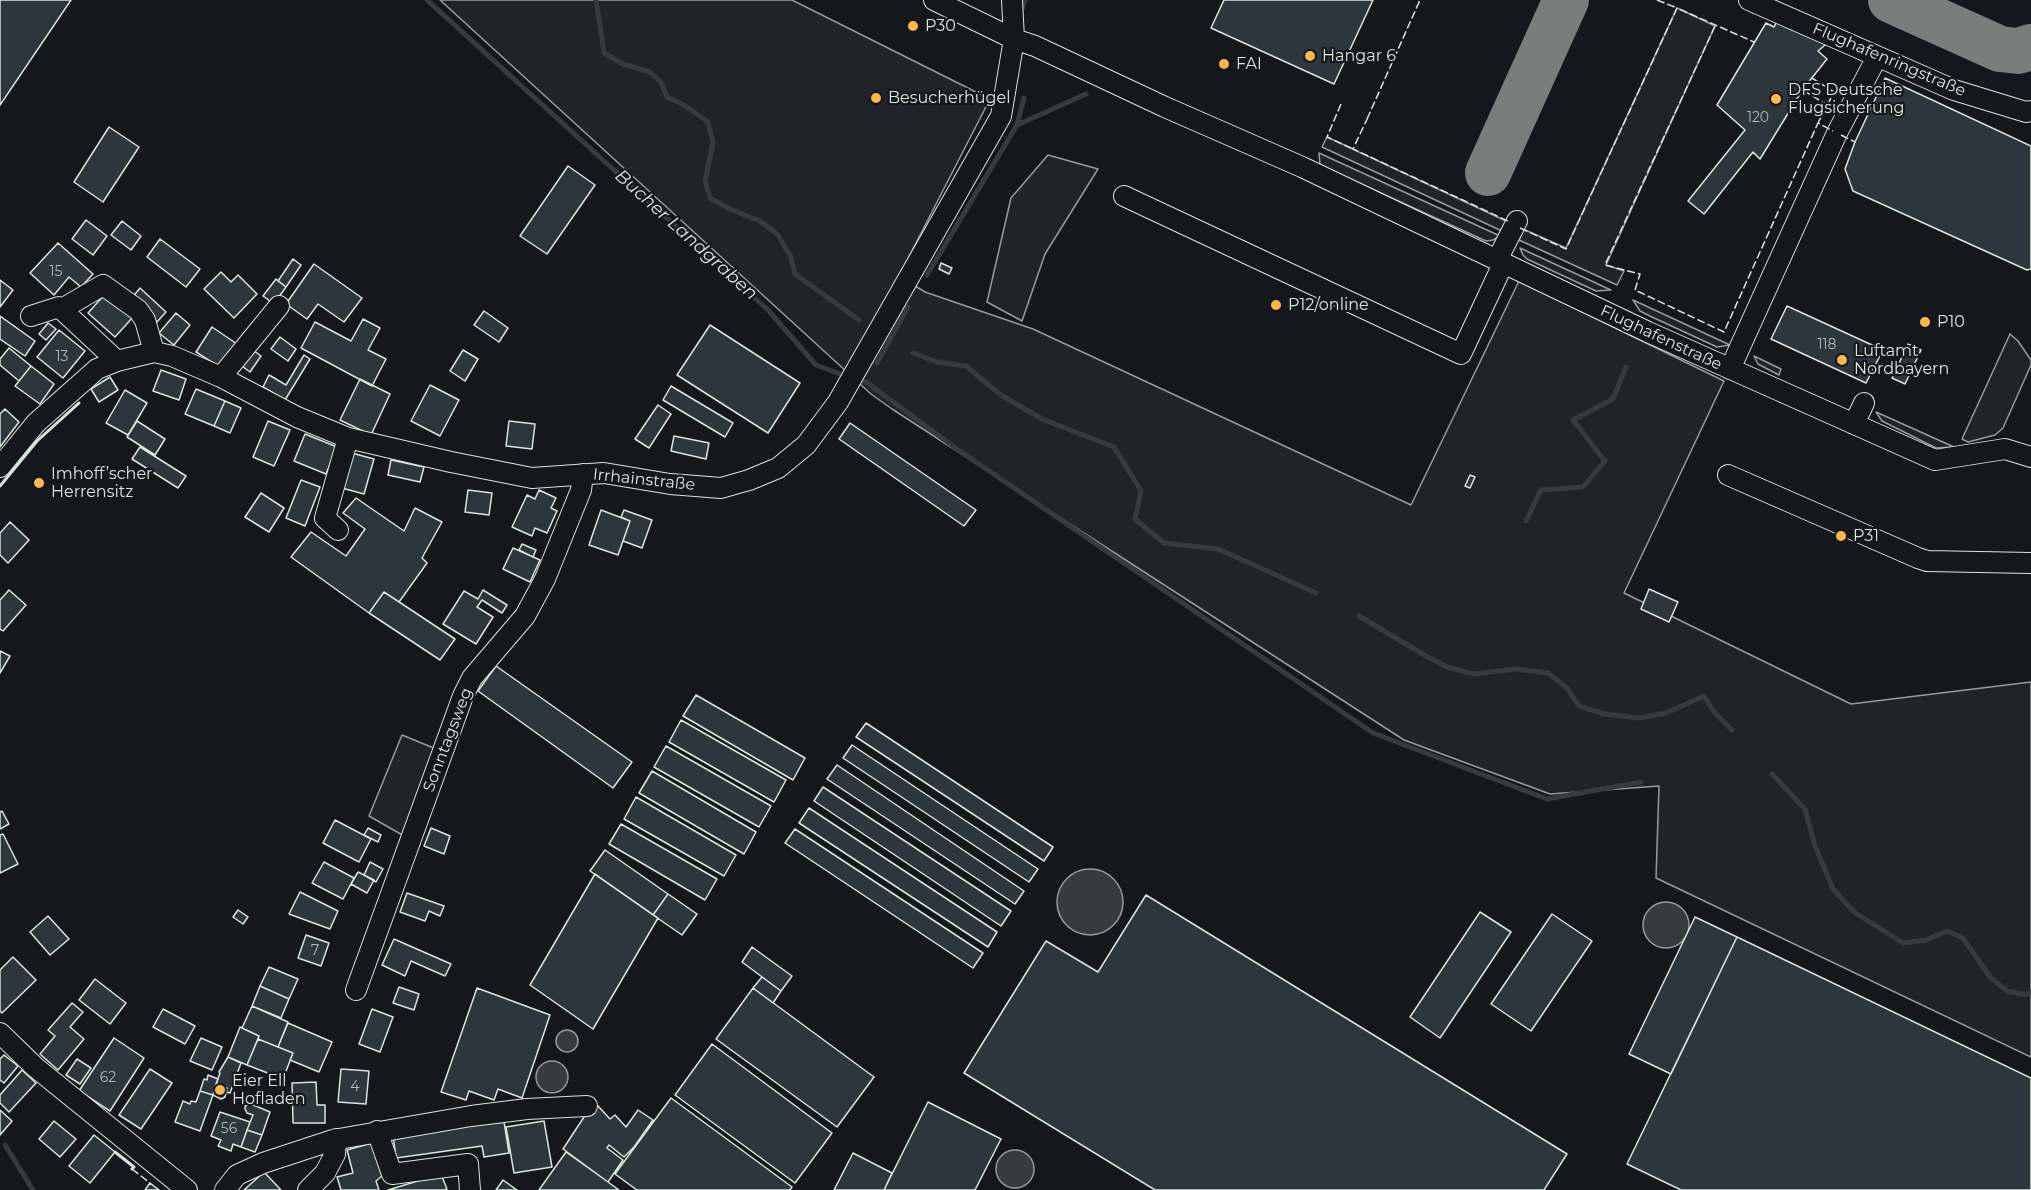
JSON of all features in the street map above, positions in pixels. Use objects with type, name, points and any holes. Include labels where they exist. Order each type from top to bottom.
[{"type":"street","name":"Flughafenstraße","points":[[934,0],[1014,39],[1035,46],[1165,107],[1302,167],[1730,369],[1935,460],[2005,449],[2031,457]]},
{"type":"street","name":"Irrhainstraße","points":[[154,352],[172,356],[221,377],[297,417],[348,438],[532,478],[604,472],[670,484],[721,488],[749,480],[778,468],[806,445],[838,402],[1001,116],[1014,39],[1012,0]]},
{"type":"street","name":"Flughafenringstraße","points":[[1749,0],[1954,90],[2026,112],[2031,111]]},
{"type":"street","points":[[1730,369],[1837,133],[1877,57]]},
{"type":"street","points":[[1124,196],[1461,354],[1517,221]]},
{"type":"street","points":[[0,467],[36,423],[97,369],[117,361],[154,352],[145,320],[138,310],[103,285],[62,309]]},
{"type":"street","points":[[221,377],[279,306]]},
{"type":"street","points":[[31,316],[59,307],[117,361]]},
{"type":"street","points":[[1854,424],[1864,402]]},
{"type":"street","points":[[338,530],[325,519],[348,438]]},
{"type":"street","name":"Sonntagsweg","points":[[356,990],[463,696],[472,678],[525,616],[545,579],[581,490],[583,474]]},
{"type":"street","points":[[1728,475],[1927,561],[2031,563]]},
{"type":"street","points":[[0,1033],[35,1067],[187,1190]]},
{"type":"street","points":[[225,1190],[237,1175],[263,1162],[336,1139],[527,1109],[587,1106]]},
{"type":"street","points":[[377,1131],[392,1174],[468,1164],[470,1190]]},
{"type":"street","points":[[308,1190],[325,1173],[335,1154],[336,1139]]},
{"type":"shaded area","points":[[440,0],[792,0],[990,99],[899,276],[925,292],[1033,329],[1411,505],[1519,281],[1724,381],[1624,593],[1851,704],[2031,682],[2031,1057],[1656,878],[1659,786],[1550,794],[1404,740],[892,409],[871,394]]},
{"type":"shaded area","points":[[1677,8],[1715,26],[1606,265],[1624,271],[1617,285],[1519,240],[1523,229],[1566,248]]},
{"type":"shaded area","points":[[1327,137],[1508,222],[1504,232],[1322,147]]},
{"type":"shaded area","points":[[1319,153],[1500,236],[1486,241],[1324,167],[1320,164]]},
{"type":"shaded area","points":[[1048,155],[1098,169],[1045,254],[1022,321],[987,302],[1011,198]]},
{"type":"shaded area","points":[[1520,248],[1611,290],[1596,291],[1527,259]]},
{"type":"shaded area","points":[[1633,300],[1730,345],[1717,347],[1652,317],[1640,311]]},
{"type":"shaded area","points":[[2010,334],[2018,341],[2031,360],[2031,365],[2003,428],[1995,435],[1968,442],[1962,439]]},
{"type":"shaded area","points":[[1754,356],[1781,369],[1779,375],[1758,364]]},
{"type":"shaded area","points":[[1876,412],[1954,447],[1936,448],[1882,421]]},
{"type":"shaded area","points":[[402,735],[436,749],[404,836],[369,816]]},
{"type":"shaded area","points":[[1090,869],[1103,871],[1113,879],[1121,889],[1123,902],[1121,915],[1113,925],[1103,933],[1090,935],[1077,933],[1067,925],[1059,915],[1057,902],[1059,889],[1067,879],[1077,871]]},
{"type":"shaded area","points":[[1666,902],[1682,909],[1689,925],[1682,941],[1666,948],[1650,941],[1643,925],[1650,909]]},
{"type":"shaded area","points":[[567,1030],[575,1033],[578,1041],[575,1049],[567,1052],[559,1049],[556,1041],[559,1033]]},
{"type":"shaded area","points":[[552,1061],[563,1066],[568,1077],[563,1088],[552,1093],[541,1088],[536,1077],[541,1066]]},
{"type":"shaded area","points":[[1015,1150],[1022,1151],[1028,1156],[1033,1162],[1033,1176],[1028,1182],[1022,1187],[1015,1188],[1008,1187],[1002,1182],[997,1176],[996,1169],[997,1162],[1002,1156],[1008,1151]]},
{"type":"building","points":[[0,0],[71,0],[0,105]]},
{"type":"building","name":"Hangar 6","points":[[1224,0],[1373,0],[1334,84],[1211,28]]},
{"type":"building","points":[[1807,19],[1825,45],[1818,51],[1827,59],[1803,89],[1760,159],[1753,152],[1704,214],[1688,201],[1745,130],[1717,105],[1766,23],[1774,27],[1777,21],[1792,30]]},
{"type":"building","points":[[1885,78],[2031,146],[2031,269],[2027,270],[1853,191],[1845,169]]},
{"type":"building","points":[[109,127],[139,147],[103,202],[74,182]]},
{"type":"building","points":[[568,166],[595,185],[547,254],[520,236]]},
{"type":"building","points":[[86,220],[107,236],[93,255],[72,239]]},
{"type":"building","points":[[122,221],[141,236],[131,250],[111,235]]},
{"type":"building","points":[[160,239],[200,269],[186,287],[147,257]]},
{"type":"building","points":[[58,243],[93,274],[81,287],[69,277],[54,295],[30,273]]},
{"type":"building","points":[[293,259],[301,265],[286,287],[278,281]]},
{"type":"building","points":[[941,263],[952,268],[949,274],[939,269]]},
{"type":"building","points":[[314,264],[362,298],[344,322],[318,304],[307,319],[286,304]]},
{"type":"building","points":[[221,272],[231,282],[238,275],[257,294],[234,318],[204,289]]},
{"type":"building","points":[[276,279],[286,287],[274,304],[263,296]]},
{"type":"building","points":[[0,280],[13,290],[0,307]]},
{"type":"building","points":[[140,288],[166,312],[157,322],[131,299]]},
{"type":"building","points":[[106,293],[133,317],[115,337],[88,313]]},
{"type":"building","points":[[1787,306],[1883,350],[1866,383],[1771,339]]},
{"type":"building","points":[[484,311],[508,328],[499,342],[474,325]]},
{"type":"building","points":[[176,313],[190,325],[174,345],[159,333]]},
{"type":"building","points":[[0,316],[35,341],[25,356],[0,339]]},
{"type":"building","points":[[363,319],[380,328],[368,350],[386,359],[372,386],[301,348],[315,322],[351,341]]},
{"type":"building","points":[[48,323],[56,329],[46,340],[39,334]]},
{"type":"building","points":[[710,325],[800,383],[768,433],[677,375]]},
{"type":"building","points":[[212,327],[237,344],[221,368],[196,352]]},
{"type":"building","points":[[59,330],[85,351],[63,378],[37,357]]},
{"type":"building","points":[[280,337],[296,349],[288,361],[271,349]]},
{"type":"building","points":[[1908,344],[1921,350],[1905,384],[1892,378]]},
{"type":"building","points":[[249,347],[261,356],[250,372],[238,363]]},
{"type":"building","points":[[9,348],[31,366],[19,381],[0,365],[0,359]]},
{"type":"building","points":[[463,350],[478,359],[465,381],[450,371]]},
{"type":"building","points":[[304,355],[310,359],[285,400],[263,387],[269,375],[286,385]]},
{"type":"building","points":[[31,366],[54,384],[40,404],[15,386]]},
{"type":"building","points":[[161,370],[186,379],[179,400],[153,391]]},
{"type":"building","points":[[110,377],[118,390],[99,402],[91,389]]},
{"type":"building","points":[[360,379],[390,394],[371,435],[340,420]]},
{"type":"building","points":[[430,385],[459,400],[440,436],[411,421]]},
{"type":"building","points":[[671,386],[733,423],[725,437],[663,400]]},
{"type":"building","points":[[196,389],[225,401],[214,426],[185,414]]},
{"type":"building","points":[[125,390],[147,403],[128,435],[106,423]]},
{"type":"building","points":[[225,401],[241,408],[230,433],[214,426]]},
{"type":"building","points":[[658,405],[671,414],[649,448],[635,439]]},
{"type":"building","points":[[5,409],[19,422],[0,447],[0,414]]},
{"type":"building","points":[[137,421],[165,439],[155,455],[127,437]]},
{"type":"building","points":[[268,421],[290,430],[274,466],[253,457]]},
{"type":"building","points":[[509,421],[535,424],[532,449],[506,446]]},
{"type":"building","points":[[850,423],[976,510],[964,526],[839,439]]},
{"type":"building","points":[[305,434],[337,447],[326,474],[294,461]]},
{"type":"building","points":[[674,436],[709,443],[706,459],[671,451]]},
{"type":"building","points":[[140,447],[186,476],[178,488],[132,459]]},
{"type":"building","points":[[348,452],[374,459],[364,494],[338,487]]},
{"type":"building","points":[[391,460],[424,467],[420,482],[388,475]]},
{"type":"building","points":[[1470,475],[1475,477],[1470,488],[1465,486]]},
{"type":"building","points":[[301,480],[320,487],[305,526],[286,518]]},
{"type":"building","points":[[468,490],[492,493],[489,515],[465,512]]},
{"type":"building","points":[[539,490],[556,498],[551,508],[557,511],[547,533],[535,528],[532,536],[512,527],[527,495],[535,499]]},
{"type":"building","points":[[261,493],[284,508],[269,532],[245,517]]},
{"type":"building","points":[[356,498],[404,531],[415,508],[442,522],[422,558],[427,563],[399,602],[384,592],[369,613],[291,557],[311,532],[346,556],[365,529],[343,513]]},
{"type":"building","points":[[601,510],[630,521],[618,555],[589,545]]},
{"type":"building","points":[[624,510],[652,520],[642,548],[623,541],[630,521],[621,517]]},
{"type":"building","points":[[10,522],[29,540],[8,563],[0,555],[0,533]]},
{"type":"building","points":[[522,544],[536,550],[533,557],[519,550]]},
{"type":"building","points":[[513,548],[540,560],[530,582],[503,569]]},
{"type":"building","points":[[1649,589],[1678,602],[1669,622],[1641,609]]},
{"type":"building","points":[[9,590],[26,605],[3,631],[0,629],[0,600]]},
{"type":"building","points":[[483,590],[507,605],[502,613],[482,600],[477,607],[493,617],[476,644],[443,624],[464,591],[478,599]]},
{"type":"building","points":[[384,592],[455,639],[440,660],[369,613]]},
{"type":"building","points":[[0,651],[10,656],[0,673]]},
{"type":"building","points":[[496,666],[632,762],[613,788],[478,691]]},
{"type":"building","points":[[696,695],[805,758],[793,780],[683,716]]},
{"type":"building","points":[[681,720],[786,780],[774,802],[669,742]]},
{"type":"building","points":[[866,723],[1053,847],[1044,861],[856,737]]},
{"type":"building","points":[[852,745],[1038,869],[1029,882],[843,758]]},
{"type":"building","points":[[666,746],[771,806],[759,827],[654,767]]},
{"type":"building","points":[[837,765],[1024,891],[1015,904],[827,779]]},
{"type":"building","points":[[652,771],[756,832],[744,854],[639,793]]},
{"type":"building","points":[[823,787],[1011,911],[1001,926],[814,801]]},
{"type":"building","points":[[636,797],[736,855],[724,876],[624,819]]},
{"type":"building","points":[[809,808],[997,932],[988,947],[799,823]]},
{"type":"building","points":[[2,811],[9,824],[0,829],[0,812]]},
{"type":"building","points":[[335,820],[371,839],[359,862],[323,843]]},
{"type":"building","points":[[621,824],[717,879],[705,900],[609,844]]},
{"type":"building","points":[[368,828],[381,835],[378,842],[364,835]]},
{"type":"building","points":[[431,828],[450,836],[444,854],[424,846]]},
{"type":"building","points":[[795,829],[983,953],[973,968],[785,843]]},
{"type":"building","points":[[3,834],[18,864],[0,873],[0,835]]},
{"type":"building","points":[[605,850],[668,894],[653,915],[590,871]]},
{"type":"building","points":[[324,862],[354,878],[343,899],[312,883]]},
{"type":"building","points":[[370,862],[383,869],[376,882],[364,875]]},
{"type":"building","points":[[358,872],[374,880],[367,893],[351,884]]},
{"type":"building","points":[[595,874],[658,918],[593,1029],[530,985]]},
{"type":"building","points":[[300,892],[338,911],[330,929],[289,914]]},
{"type":"building","points":[[407,893],[444,906],[440,916],[429,911],[425,921],[400,912]]},
{"type":"building","points":[[668,894],[697,914],[682,935],[653,915]]},
{"type":"building","points":[[1146,895],[1567,1154],[1544,1190],[1155,1190],[964,1073],[1046,941],[1098,972]]},
{"type":"building","points":[[238,910],[248,917],[243,924],[233,917]]},
{"type":"building","points":[[1480,912],[1511,932],[1440,1038],[1410,1017]]},
{"type":"building","points":[[1552,914],[1592,941],[1531,1031],[1491,1004]]},
{"type":"building","points":[[48,916],[69,939],[50,955],[30,932]]},
{"type":"building","points":[[1695,917],[1737,937],[1671,1074],[1629,1054]]},
{"type":"building","points":[[306,935],[329,943],[321,966],[298,958]]},
{"type":"building","points":[[1737,937],[2031,1078],[2031,1190],[1681,1190],[1627,1164]]},
{"type":"building","points":[[394,939],[451,964],[445,976],[411,961],[405,976],[382,965]]},
{"type":"building","points":[[752,947],[792,976],[781,991],[742,962]]},
{"type":"building","points":[[13,957],[36,980],[2,1013],[0,1011],[0,970]]},
{"type":"building","points":[[269,967],[298,979],[289,999],[260,986]]},
{"type":"building","points":[[762,977],[781,991],[773,1003],[753,988]]},
{"type":"building","points":[[95,979],[126,1003],[110,1024],[79,1000]]},
{"type":"building","points":[[260,986],[289,999],[281,1018],[252,1006]]},
{"type":"building","points":[[399,987],[419,994],[414,1010],[393,1003]]},
{"type":"building","points":[[477,988],[550,1015],[522,1098],[498,1089],[494,1100],[469,1091],[466,1100],[441,1092]]},
{"type":"building","points":[[753,988],[874,1077],[837,1127],[716,1039]]},
{"type":"building","points":[[72,1003],[83,1012],[70,1027],[84,1039],[58,1070],[40,1054],[55,1036],[48,1030]]},
{"type":"building","points":[[252,1006],[288,1022],[278,1047],[258,1039],[259,1036],[242,1028]]},
{"type":"building","points":[[163,1009],[195,1026],[185,1044],[153,1027]]},
{"type":"building","points":[[372,1009],[393,1017],[380,1052],[359,1044]]},
{"type":"building","points":[[288,1023],[332,1042],[319,1072],[290,1060],[293,1053],[278,1047]]},
{"type":"building","points":[[240,1027],[259,1036],[247,1065],[228,1057]]},
{"type":"building","points":[[114,1038],[144,1058],[110,1111],[79,1091]]},
{"type":"building","points":[[201,1038],[222,1047],[212,1070],[190,1061]]},
{"type":"building","points":[[258,1039],[293,1053],[283,1079],[247,1065]]},
{"type":"building","points":[[712,1044],[832,1133],[795,1183],[675,1095]]},
{"type":"building","points":[[4,1055],[18,1066],[4,1083],[0,1080],[0,1059]]},
{"type":"building","points":[[228,1057],[241,1063],[230,1093],[226,1092],[227,1088],[216,1084],[219,1072]]},
{"type":"building","points":[[77,1059],[91,1068],[80,1084],[66,1075]]},
{"type":"building","points":[[150,1069],[172,1083],[141,1129],[119,1115]]},
{"type":"building","points":[[341,1069],[369,1071],[366,1104],[338,1102]]},
{"type":"building","points":[[22,1070],[36,1083],[9,1112],[0,1103],[0,1095]]},
{"type":"building","points":[[208,1075],[218,1079],[213,1095],[200,1091]]},
{"type":"building","points":[[316,1082],[317,1105],[325,1105],[325,1123],[293,1123],[292,1083]]},
{"type":"building","name":"Eier Ell Hofladen","points":[[216,1084],[227,1088],[225,1097],[221,1099],[213,1095]]},
{"type":"building","points":[[200,1091],[213,1095],[200,1131],[175,1122],[183,1101],[190,1104],[191,1101],[196,1102]]},
{"type":"building","points":[[671,1098],[792,1187],[790,1190],[637,1190],[615,1174]]},
{"type":"building","points":[[928,1102],[1001,1139],[975,1190],[884,1190]]},
{"type":"building","points":[[251,1104],[270,1112],[262,1135],[247,1130],[253,1115],[247,1113],[245,1106]]},
{"type":"building","points":[[598,1106],[610,1119],[615,1115],[626,1127],[638,1110],[653,1120],[624,1157],[609,1145],[607,1148],[623,1160],[608,1182],[563,1149],[586,1114]]},
{"type":"building","points":[[0,1110],[12,1121],[0,1135]]},
{"type":"building","points":[[220,1112],[250,1122],[241,1147],[233,1144],[231,1151],[218,1146],[221,1140],[211,1136]]},
{"type":"building","points":[[54,1121],[76,1139],[60,1157],[39,1139]]},
{"type":"building","points":[[544,1121],[552,1167],[514,1173],[506,1127]]},
{"type":"building","points":[[504,1122],[509,1153],[484,1157],[482,1146],[396,1158],[393,1135]]},
{"type":"building","points":[[247,1130],[262,1135],[255,1152],[241,1147]]},
{"type":"building","points":[[94,1135],[115,1152],[90,1183],[69,1166]]},
{"type":"building","points":[[372,1143],[382,1176],[376,1181],[379,1190],[341,1190],[337,1177],[353,1173],[347,1150]]},
{"type":"building","points":[[566,1152],[608,1182],[619,1190],[539,1190]]},
{"type":"building","points":[[853,1153],[892,1173],[884,1190],[834,1190]]},
{"type":"building","points":[[264,1172],[281,1190],[244,1190]]},
{"type":"building","points":[[441,1174],[447,1189],[444,1190],[388,1190]]},
{"type":"building","points":[[503,1180],[517,1190],[496,1190]]},
{"type":"building","points":[[150,1183],[159,1190],[145,1190]]},
{"type":"waterway","name":"Bucher Landgraben","points":[[427,0],[768,310],[816,365],[848,377]]},
{"type":"waterway","points":[[596,0],[604,53],[623,64],[650,72],[661,82],[667,97],[684,105],[708,122],[713,143],[705,181],[710,198],[760,221],[778,235],[791,257],[795,274],[859,320]]},
{"type":"waterway","points":[[1023,7],[1025,0]]},
{"type":"waterway","points":[[927,275],[1017,125],[1086,94]]},
{"type":"waterway","points":[[1017,125],[1024,98]]},
{"type":"waterway","points":[[877,363],[908,307]]},
{"type":"waterway","points":[[913,353],[937,362],[966,366],[1001,395],[1042,419],[1114,447],[1141,491],[1135,519],[1164,543],[1218,549],[1316,593]]},
{"type":"waterway","points":[[1526,521],[1541,490],[1583,487],[1605,461],[1573,420],[1613,399],[1626,367]]},
{"type":"waterway","points":[[857,380],[866,382],[957,449],[1373,733],[1547,799],[1641,782]]},
{"type":"waterway","points":[[1359,616],[1447,667],[1474,674],[1515,669],[1548,673],[1567,688],[1579,706],[1604,714],[1639,718],[1666,713],[1704,696],[1714,712],[1732,730]]},
{"type":"waterway","points":[[1772,774],[1805,809],[1815,846],[1833,889],[1854,912],[1903,943],[1926,940],[1947,931],[1963,938],[1990,977],[2007,991],[2026,995],[2031,992]]},
{"type":"waterway","points":[[5,1145],[33,1190]]},
{"type":"taxiway","points":[[1488,173],[1566,0]]},
{"type":"taxiway","points":[[1891,0],[2000,49],[2018,51],[2031,47]]},
{"type":"fence","points":[[1367,119],[1420,0]]},
{"type":"fence","points":[[1657,0],[1677,8]]},
{"type":"fence","points":[[1520,228],[1566,249],[1677,8],[1754,42]]},
{"type":"fence","points":[[1715,26],[1605,265],[1640,274],[1635,290],[1724,332],[1818,123]]},
{"type":"fence","points":[[1812,78],[1834,92],[1818,123],[1833,131]]},
{"type":"fence","points":[[1803,90],[1827,105]]},
{"type":"fence","points":[[1341,104],[1327,137],[1353,149]]},
{"type":"fence","points":[[1368,117],[1353,149],[1510,222]]},
{"type":"fence","points":[[1841,135],[1855,142]]},
{"type":"fence","points":[[132,1169],[150,1183]]},
{"type":"wall","points":[[0,486],[37,441],[79,403]]},
{"type":"wall","points":[[115,1152],[134,1167],[132,1169]]},
{"type":"place","name":"P30","points":[[913,26]]},
{"type":"place","name":"Hangar 6","points":[[1310,56]]},
{"type":"place","name":"FAI","points":[[1224,64]]},
{"type":"place","name":"Besucherhügel","points":[[876,98]]},
{"type":"place","name":"DFS Deutsche Flugsicherung","points":[[1776,99]]},
{"type":"place","name":"P12/online","points":[[1276,305]]},
{"type":"place","name":"P10","points":[[1925,322]]},
{"type":"place","name":"Luftamt Nordbayern","points":[[1842,360]]},
{"type":"place","name":"Imhoff’scher Herrensitz","points":[[39,483]]},
{"type":"place","name":"P31","points":[[1841,536]]},
{"type":"place","name":"Eier Ell Hofladen","points":[[220,1090]]}]
